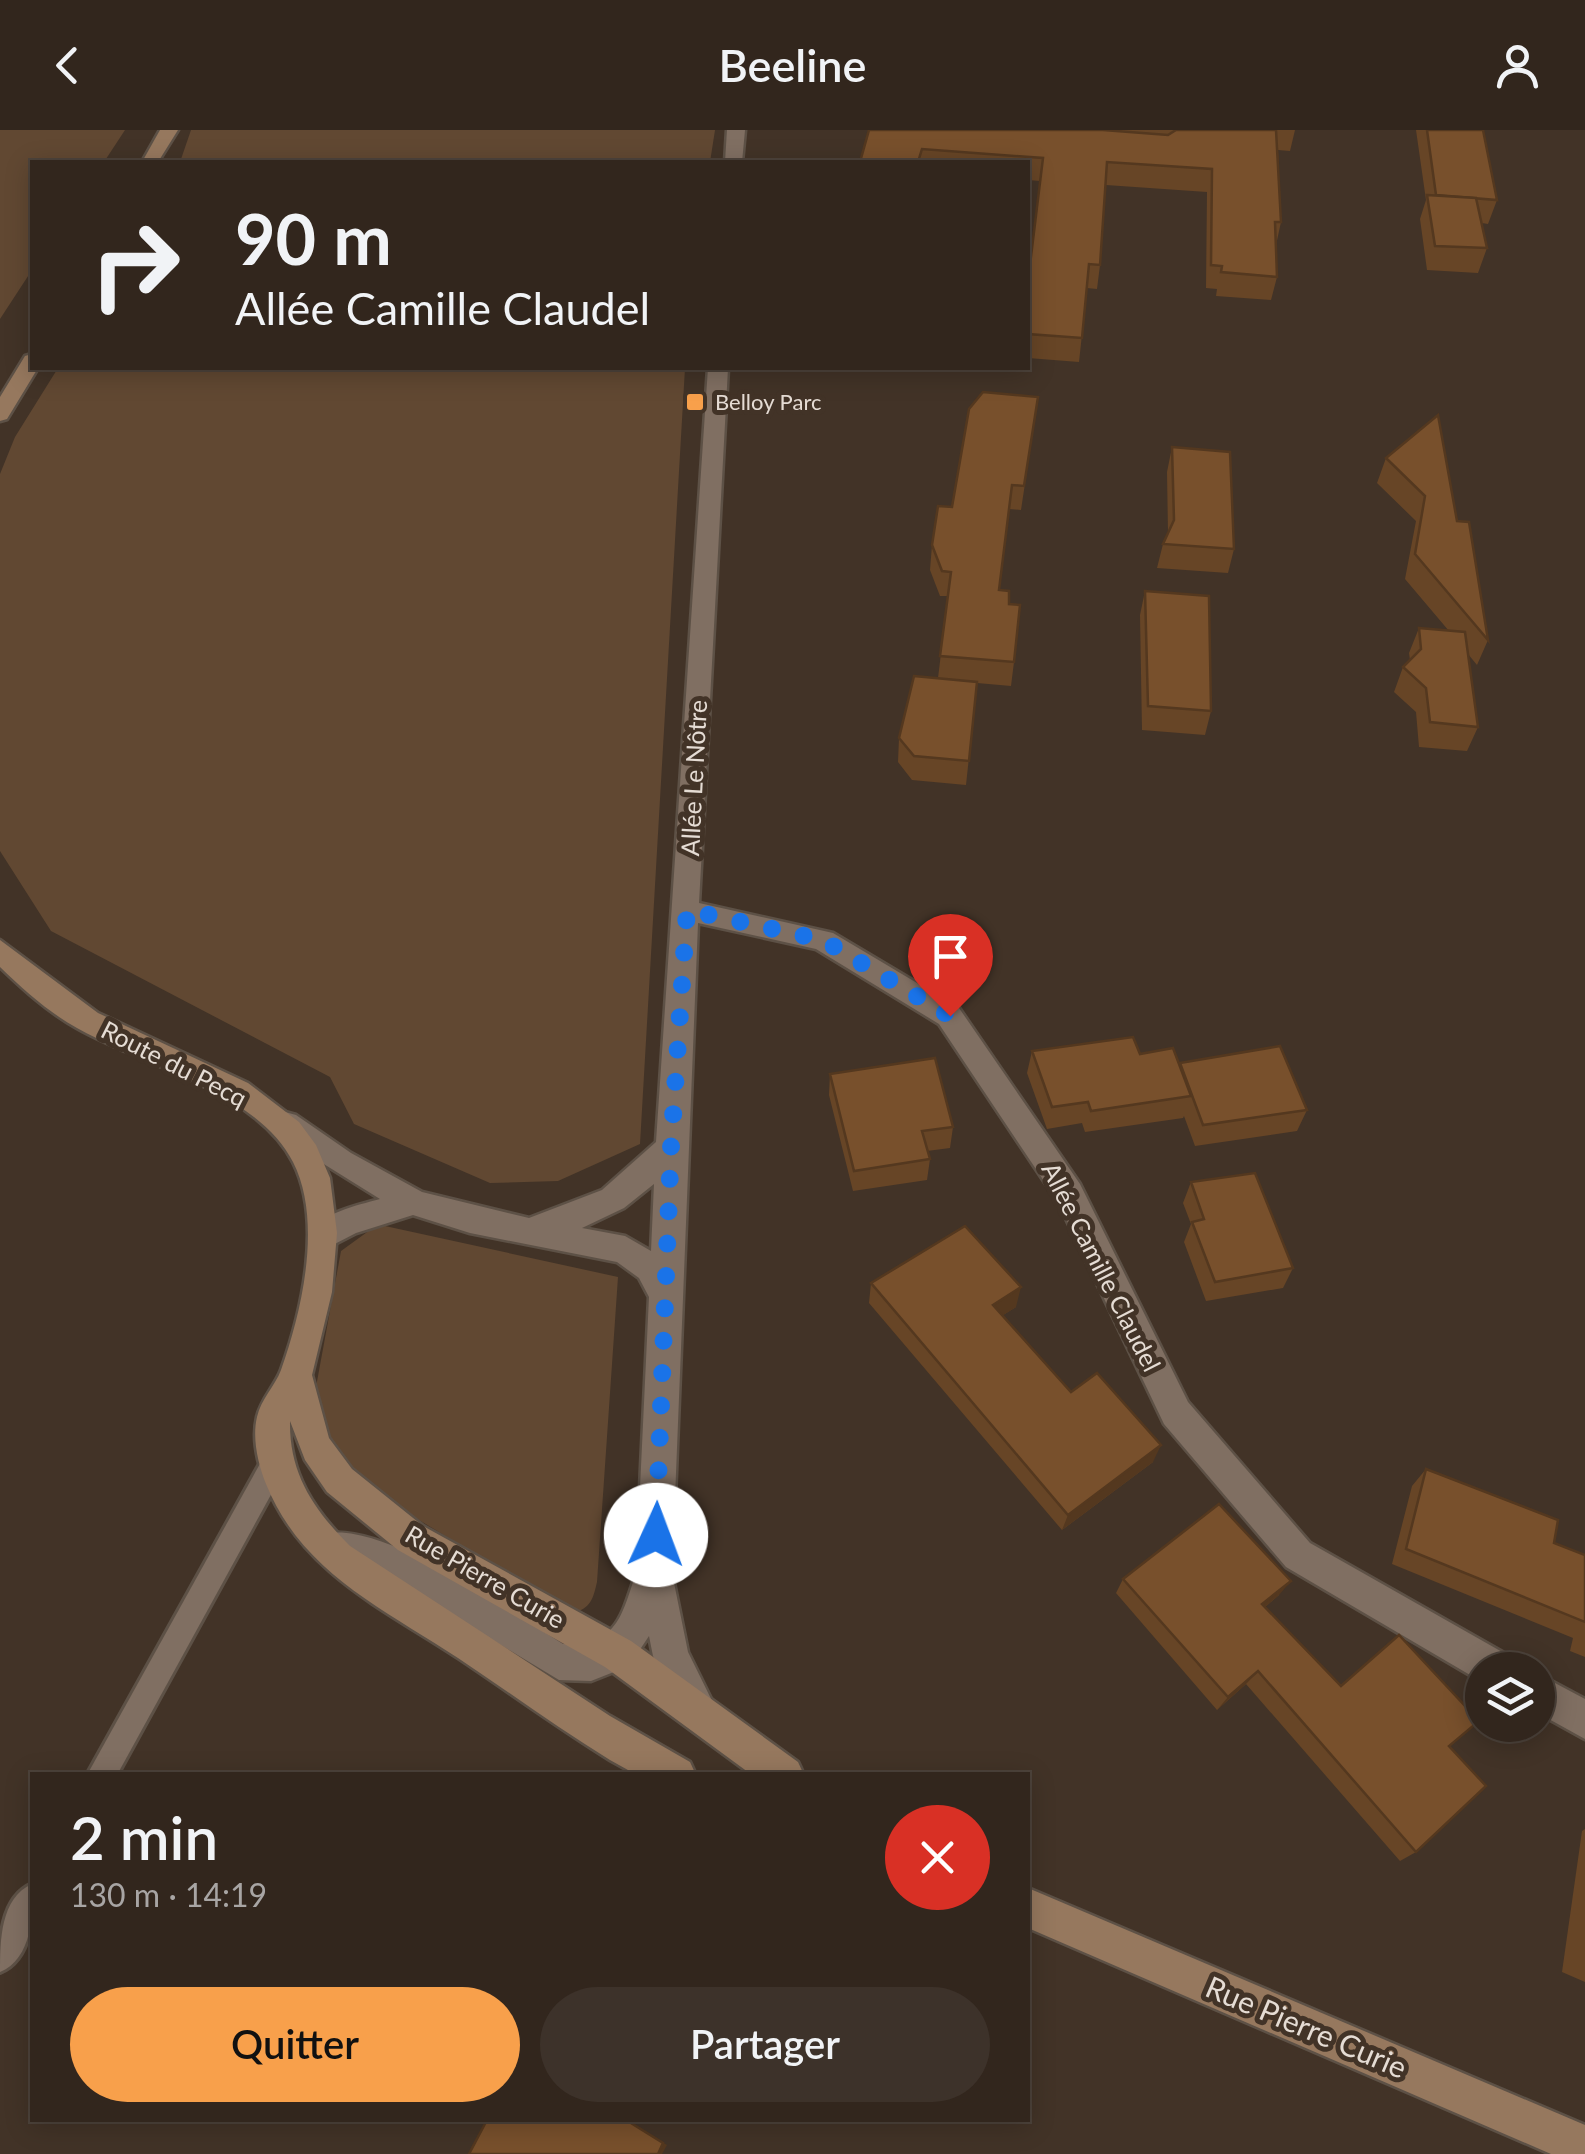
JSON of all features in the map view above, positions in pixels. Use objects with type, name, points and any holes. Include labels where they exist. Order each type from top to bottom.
[{"type":"main road","points":[[151,160],[169,130]]},
{"type":"main road","points":[[0,415],[30,363]]},
{"type":"main road","name":"Route du Pecq","points":[[0,950],[87,1020],[205,1076],[268,1112],[302,1149],[320,1186],[325,1236],[296,1376]]},
{"type":"main road","points":[[296,1376],[273,1418],[276,1462],[286,1496],[327,1547],[384,1589],[672,1772]]},
{"type":"main road","name":"Rue Pierre Curie","points":[[296,1376],[303,1413],[318,1452],[343,1484],[426,1548],[616,1653],[702,1720],[780,1772]]},
{"type":"main road","name":"Rue Pierre Curie","points":[[1030,1909],[1585,2147]]},
{"type":"street","points":[[734,160],[736,130]]},
{"type":"street","name":"Allée Le Nôtre","points":[[702,1720],[671,1656],[654,1573],[671,1147],[718,370]]},
{"type":"street","name":"Allée Camille Claudel","points":[[687,910],[823,940],[950,1016],[1069,1193],[1176,1413],[1298,1555],[1467,1652]]},
{"type":"street","points":[[268,1112],[340,1162],[413,1202],[470,1220],[625,1250],[650,1268],[666,1297]]},
{"type":"street","points":[[525,1228],[572,1221],[612,1203],[671,1147]]},
{"type":"street","points":[[325,1236],[346,1224],[413,1202]]},
{"type":"street","points":[[327,1547],[403,1566],[559,1662],[591,1663],[616,1653],[640,1618],[654,1573]]},
{"type":"street","points":[[1555,1703],[1585,1720]]},
{"type":"lane","points":[[104,1772],[276,1462]]},
{"type":"lane","points":[[0,1958],[30,1903]]},
{"type":"shaded area","points":[[0,130],[125,130],[105,160],[30,160],[30,273],[0,319]]},
{"type":"shaded area","points":[[191,130],[715,130],[710,160],[181,160]]},
{"type":"shaded area","points":[[57,370],[685,370],[640,1144],[558,1181],[490,1183],[354,1124],[330,1077],[51,931],[0,851],[0,474],[15,437]]},
{"type":"shaded area","points":[[385,1226],[618,1277],[597,1582],[590,1602],[579,1611],[573,1613],[366,1488],[328,1439],[316,1387],[341,1251],[370,1230]]},
{"type":"building","points":[[869,130],[1103,130],[1168,135],[1176,130],[1276,130],[1281,222],[1275,222],[1277,277],[1221,272],[1222,266],[1211,265],[1212,169],[1107,162],[1100,265],[1089,264],[1082,338],[1030,334],[1030,265],[1043,158],[922,149],[919,160],[861,160]]},
{"type":"building","points":[[1427,130],[1483,130],[1497,200],[1436,195]]},
{"type":"building","points":[[1427,195],[1476,198],[1487,248],[1435,246]]},
{"type":"building","points":[[983,392],[1038,397],[1024,486],[1012,485],[999,590],[1009,591],[1009,604],[1020,605],[1014,662],[940,656],[951,572],[942,571],[932,545],[938,506],[952,507],[969,409]]},
{"type":"building","points":[[1438,415],[1457,521],[1469,522],[1488,640],[1415,554],[1425,496],[1386,458]]},
{"type":"building","points":[[1172,447],[1230,452],[1234,549],[1163,544],[1174,520]]},
{"type":"building","points":[[1145,591],[1209,596],[1211,711],[1148,706]]},
{"type":"building","points":[[1419,628],[1465,632],[1478,727],[1430,722],[1426,688],[1403,667],[1421,649]]},
{"type":"building","points":[[914,676],[977,682],[969,761],[914,756],[899,738]]},
{"type":"building","points":[[1133,1037],[1140,1054],[1173,1048],[1191,1096],[1091,1111],[1088,1102],[1052,1107],[1032,1051]]},
{"type":"building","points":[[1280,1046],[1307,1110],[1203,1125],[1180,1063]]},
{"type":"building","points":[[935,1058],[953,1127],[922,1131],[930,1159],[854,1171],[830,1074]]},
{"type":"building","points":[[1255,1173],[1293,1268],[1215,1282],[1192,1222],[1204,1219],[1191,1182]]},
{"type":"building","points":[[965,1226],[1021,1287],[993,1305],[1071,1392],[1097,1373],[1161,1445],[1068,1515],[871,1283]]},
{"type":"building","points":[[1426,1469],[1558,1520],[1554,1543],[1585,1555],[1585,1622],[1406,1549]]},
{"type":"building","points":[[1219,1504],[1291,1581],[1262,1604],[1341,1686],[1399,1635],[1465,1706],[1465,1733],[1449,1746],[1486,1786],[1416,1852],[1258,1671],[1228,1697],[1123,1579]]},
{"type":"building","points":[[486,2122],[629,2122],[663,2143],[658,2154],[469,2154]]},
{"type":"place","name":"Belloy Parc","points":[[695,402]]},
{"type":"route","points":[[656,1535],[671,1147],[687,910],[823,940],[950,1016]]}]
